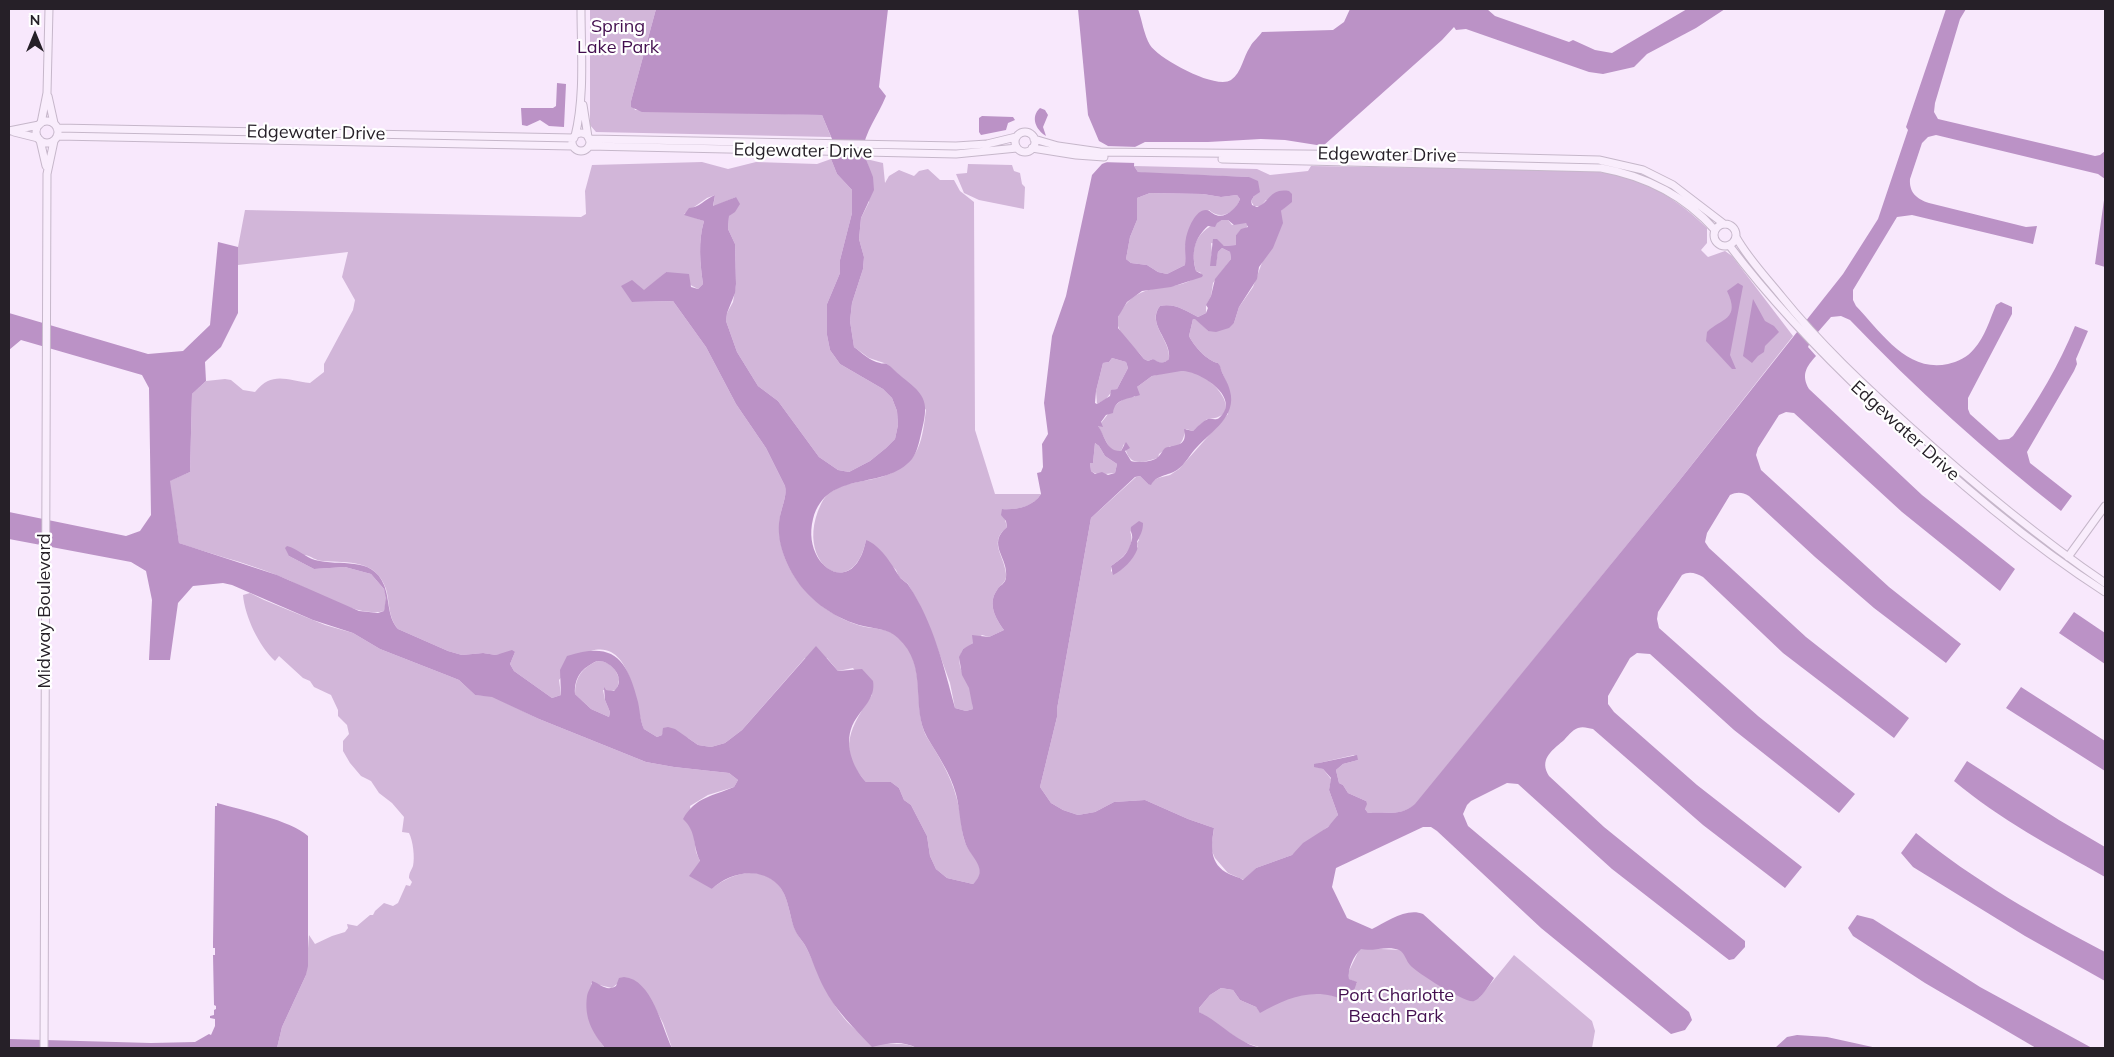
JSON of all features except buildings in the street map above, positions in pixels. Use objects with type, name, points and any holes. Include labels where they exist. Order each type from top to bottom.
[{"type":"street","points":[[39,139],[36,133],[47,93],[49,9]]},
{"type":"street","points":[[580,88],[589,141],[587,149],[580,151],[574,140],[578,121],[580,88],[581,9]]},
{"type":"street","points":[[9,131],[48,143],[55,139],[56,126],[47,93]]},
{"type":"street","points":[[9,131],[49,121],[56,126]]},
{"type":"street","name":"Edgewater Drive","points":[[56,126],[574,140]]},
{"type":"street","points":[[1026,132],[1034,139],[1030,151],[1024,152],[1017,148],[1016,137],[1026,132]]},
{"type":"street","points":[[574,140],[582,134],[589,141]]},
{"type":"street","name":"Edgewater Drive","points":[[589,141],[726,149],[868,148],[968,146],[1016,137]]},
{"type":"street","name":"Midway Boulevard","points":[[39,139],[47,174]]},
{"type":"street","name":"Edgewater Drive","points":[[55,139],[574,140]]},
{"type":"street","name":"Midway Boulevard","points":[[44,1048],[47,174],[55,139]]},
{"type":"street","name":"Edgewater Drive","points":[[1034,139],[1058,146],[1100,154]]},
{"type":"street","name":"Edgewater Drive","points":[[589,141],[778,144],[828,148]]},
{"type":"street","points":[[726,149],[730,146],[771,147],[778,144]]},
{"type":"street","name":"Edgewater Drive","points":[[868,148],[956,154],[1017,148]]},
{"type":"street","name":"Edgewater Drive","points":[[1032,148],[1100,154],[1601,168],[1646,180],[1677,196],[1708,221],[1715,230]]},
{"type":"street","name":"Edgewater Drive","points":[[1144,155],[1409,155],[1599,160],[1631,166],[1667,182],[1686,193],[1724,224]]},
{"type":"street","points":[[1724,224],[1733,227],[1736,237],[1730,245],[1723,246],[1718,243],[1714,235],[1715,230],[1724,224]]},
{"type":"street","name":"Edgewater Drive","points":[[1736,237],[1744,251],[1814,346],[1897,426],[1968,488],[2048,551],[2105,592]]},
{"type":"street","name":"Edgewater Drive","points":[[1730,245],[1797,322],[1815,336],[1935,451],[1979,489],[2105,583]]},
{"type":"street","points":[[2068,557],[2105,506]]},
{"type":"green space","name":"Spring Lake Park","points":[[590,9],[656,9],[631,101],[635,110],[822,115],[831,137],[596,132],[590,125]]},
{"type":"green space","points":[[831,159],[837,174],[852,190],[852,213],[840,260],[840,273],[827,304],[827,335],[830,350],[840,364],[883,389],[892,398],[897,411],[898,425],[895,439],[870,461],[849,472],[838,470],[819,457],[778,401],[758,386],[737,352],[726,321],[727,313],[733,302],[736,284],[735,244],[728,229],[729,216],[736,197],[713,207],[715,195],[707,198],[684,214],[704,221],[700,252],[703,284],[698,289],[666,272],[632,302],[673,301],[706,347],[736,404],[766,448],[785,486],[779,528],[781,544],[786,560],[799,583],[822,606],[841,618],[861,626],[893,633],[907,647],[917,673],[920,714],[923,727],[951,781],[957,798],[965,842],[980,867],[979,877],[973,884],[947,878],[936,869],[930,856],[927,836],[911,805],[904,800],[899,788],[891,782],[866,782],[857,770],[851,759],[849,749],[850,738],[858,717],[872,695],[853,668],[838,671],[827,658],[805,658],[742,730],[725,743],[711,747],[698,745],[688,738],[663,732],[662,735],[657,737],[644,729],[630,677],[615,655],[605,650],[591,651],[579,660],[559,680],[561,695],[552,698],[514,671],[510,664],[515,652],[496,655],[483,653],[462,655],[448,651],[398,629],[392,620],[386,589],[381,579],[368,567],[360,564],[320,561],[305,555],[289,556],[314,569],[345,567],[371,574],[384,589],[387,598],[384,611],[359,610],[329,599],[274,574],[179,543],[169,481],[190,472],[192,394],[206,381],[225,379],[231,380],[243,390],[255,392],[267,381],[280,378],[310,383],[324,372],[324,364],[353,310],[355,300],[342,277],[348,252],[238,265],[238,247],[245,210],[581,217],[586,214],[585,191],[592,165],[702,162],[728,169],[756,162],[817,164]]},
{"type":"green space","points":[[866,159],[883,163],[885,183],[889,176],[899,170],[914,176],[919,171],[928,169],[940,180],[954,180],[960,191],[974,202],[975,430],[995,494],[1041,494],[1034,502],[1024,507],[1002,509],[1007,527],[1001,533],[998,544],[1006,577],[994,595],[993,606],[998,621],[1004,630],[989,637],[982,635],[963,649],[960,665],[970,689],[973,709],[966,711],[955,708],[950,683],[933,636],[908,584],[899,577],[896,570],[866,540],[859,559],[849,570],[838,573],[828,568],[819,559],[814,544],[814,525],[825,497],[846,485],[890,474],[910,460],[917,450],[922,436],[926,410],[897,373],[887,364],[869,358],[854,347],[850,321],[852,303],[863,269],[864,257],[859,239],[861,218],[869,202],[869,168]]},
{"type":"green space","points":[[968,164],[1012,165],[1014,171],[1020,173],[1022,184],[1025,187],[1024,209],[979,200],[964,193],[956,174],[967,173]]},
{"type":"green space","points":[[1134,166],[1257,169],[1270,175],[1308,171],[1311,166],[1572,170],[1607,173],[1625,177],[1668,197],[1707,228],[1707,243],[1701,250],[1708,257],[1725,251],[1732,256],[1793,336],[1679,481],[1416,804],[1405,811],[1368,813],[1365,809],[1366,801],[1348,793],[1343,785],[1339,783],[1336,770],[1343,764],[1358,760],[1354,755],[1319,763],[1314,766],[1323,769],[1331,779],[1329,790],[1338,815],[1334,822],[1292,855],[1256,868],[1244,880],[1228,873],[1215,858],[1211,849],[1214,828],[1145,800],[1114,802],[1095,812],[1078,815],[1063,810],[1051,803],[1040,787],[1057,717],[1091,518],[1136,477],[1140,476],[1148,484],[1179,469],[1228,414],[1227,384],[1218,363],[1201,353],[1189,336],[1193,319],[1195,318],[1208,331],[1234,323],[1239,307],[1253,287],[1281,211],[1288,204],[1266,200],[1261,206],[1254,206],[1251,201],[1254,196],[1249,177],[1138,172]],"holes":[[[1130,531],[1139,540],[1137,543],[1138,547],[1111,572],[1111,566],[1124,556],[1130,547]]]},
{"type":"green space","points":[[1150,193],[1203,194],[1221,197],[1237,195],[1240,199],[1235,208],[1227,214],[1218,215],[1209,210],[1185,246],[1185,265],[1167,274],[1158,272],[1147,265],[1131,263],[1126,259],[1130,237],[1137,220],[1137,198]]},
{"type":"green space","points":[[1222,220],[1228,220],[1232,225],[1243,222],[1248,224],[1246,229],[1241,230],[1236,235],[1236,245],[1224,246],[1211,243],[1211,256],[1216,263],[1218,252],[1222,248],[1230,252],[1231,259],[1213,283],[1211,296],[1206,306],[1206,313],[1198,317],[1175,307],[1160,306],[1156,312],[1157,325],[1169,352],[1169,359],[1161,363],[1153,359],[1148,361],[1144,359],[1120,331],[1117,321],[1120,312],[1131,299],[1141,293],[1151,289],[1182,284],[1192,280],[1201,273],[1196,271],[1194,262],[1197,240],[1207,229]]},
{"type":"green space","points":[[1112,358],[1126,362],[1128,368],[1117,389],[1113,390],[1106,399],[1097,404],[1096,391],[1103,363],[1109,362]]},
{"type":"green space","points":[[1173,371],[1189,371],[1199,374],[1208,380],[1223,396],[1226,405],[1225,412],[1219,417],[1207,419],[1193,431],[1186,429],[1180,444],[1174,448],[1170,446],[1159,454],[1158,458],[1135,462],[1129,456],[1124,444],[1121,451],[1110,449],[1098,426],[1123,399],[1135,397],[1137,387],[1152,376]]},
{"type":"green space","points":[[1095,443],[1105,456],[1117,464],[1115,473],[1100,474],[1091,471],[1090,463],[1093,463]]},
{"type":"green space","points":[[250,593],[325,625],[353,633],[380,649],[459,680],[475,695],[492,696],[539,719],[646,762],[729,773],[738,780],[734,787],[708,795],[690,806],[696,852],[712,889],[719,883],[746,873],[764,875],[773,880],[783,891],[796,932],[806,946],[827,992],[847,1022],[859,1032],[871,1038],[917,1048],[672,1048],[663,1023],[648,995],[618,983],[612,988],[591,983],[587,1010],[592,1027],[605,1048],[277,1048],[282,1027],[306,975],[309,935],[315,944],[345,932],[348,928],[347,924],[357,926],[370,915],[373,915],[384,903],[393,906],[398,903],[406,885],[410,886],[412,882],[409,876],[413,866],[414,854],[409,833],[402,832],[404,817],[392,803],[379,793],[371,781],[361,776],[343,751],[343,741],[349,734],[347,725],[338,716],[338,710],[331,695],[314,687],[310,681],[303,678],[279,656],[275,661],[258,639],[244,604],[243,595]]},
{"type":"green space","points":[[597,661],[605,662],[611,666],[619,679],[617,690],[603,690],[610,712],[609,717],[591,709],[575,694],[576,683],[580,674]]},
{"type":"green space","name":"Port Charlotte Beach Park","points":[[1360,948],[1402,950],[1479,998],[1514,955],[1592,1021],[1595,1031],[1592,1048],[1262,1048],[1243,1042],[1199,1012],[1199,1008],[1210,995],[1221,988],[1233,990],[1240,1000],[1256,1007],[1260,1012],[1279,1002],[1308,994],[1328,994],[1338,997],[1357,983],[1349,979],[1348,973]]},
{"type":"shaded area","points":[[656,9],[888,9],[879,87],[886,96],[869,131],[862,153],[873,177],[874,190],[861,218],[859,239],[864,257],[863,269],[852,303],[850,321],[854,347],[873,360],[889,365],[921,395],[925,407],[924,423],[919,444],[912,459],[900,469],[887,475],[843,486],[830,493],[820,503],[813,519],[811,536],[815,551],[821,562],[830,570],[841,573],[851,569],[860,559],[866,540],[876,546],[889,560],[900,577],[908,585],[925,614],[937,645],[955,708],[966,711],[973,709],[969,688],[962,675],[959,657],[963,649],[973,643],[972,635],[989,637],[1004,630],[998,621],[993,606],[994,595],[1006,578],[1006,571],[998,546],[1001,533],[1007,527],[1006,521],[1001,515],[1002,509],[1024,507],[1034,502],[1041,494],[1037,473],[1041,472],[1043,467],[1042,444],[1048,434],[1044,403],[1052,336],[1066,296],[1092,175],[1102,164],[1107,162],[1108,146],[1099,141],[1088,115],[1078,9],[1138,9],[1148,41],[1155,51],[1188,72],[1213,81],[1224,82],[1235,77],[1251,45],[1262,32],[1333,30],[1344,22],[1350,9],[1487,9],[1495,16],[1569,42],[1573,40],[1595,50],[1612,53],[1687,9],[1725,9],[1696,28],[1647,54],[1634,67],[1603,74],[1589,72],[1466,29],[1456,30],[1454,27],[1442,40],[1323,146],[1285,140],[1261,139],[1208,142],[1145,142],[1135,147],[1134,166],[1138,172],[1249,177],[1258,181],[1260,192],[1254,196],[1251,201],[1252,205],[1257,207],[1262,205],[1274,193],[1282,191],[1289,191],[1292,194],[1292,202],[1281,211],[1283,223],[1273,248],[1259,267],[1257,279],[1239,307],[1234,323],[1229,328],[1216,332],[1208,331],[1193,319],[1189,336],[1201,352],[1218,363],[1229,388],[1231,400],[1227,415],[1180,468],[1156,479],[1151,485],[1140,476],[1135,477],[1091,518],[1057,717],[1040,787],[1051,803],[1063,810],[1078,815],[1095,812],[1114,802],[1145,800],[1214,828],[1212,848],[1215,860],[1222,870],[1243,880],[1256,868],[1292,855],[1303,843],[1328,827],[1338,815],[1329,790],[1331,778],[1323,769],[1314,767],[1314,764],[1357,755],[1358,760],[1343,764],[1336,770],[1339,783],[1343,785],[1348,793],[1366,801],[1365,809],[1368,813],[1404,811],[1415,804],[1679,481],[1843,274],[1878,219],[1908,130],[1906,127],[1946,9],[1966,9],[1960,19],[1935,103],[1934,112],[1938,119],[2095,156],[2105,151],[2105,179],[2098,174],[1936,135],[1928,137],[1922,143],[1910,179],[1912,192],[1921,200],[1929,203],[2026,227],[2037,226],[2033,244],[1912,215],[1897,217],[1853,290],[1853,300],[1856,306],[1885,338],[1907,356],[1933,365],[1948,364],[1962,359],[1969,354],[1981,339],[1996,305],[2001,302],[2012,307],[2012,314],[1968,398],[1970,414],[1999,440],[2009,439],[2022,423],[2055,369],[2075,326],[2088,331],[2076,359],[2077,364],[2074,371],[2027,452],[2030,463],[2072,496],[2061,511],[1952,419],[1900,371],[1850,320],[1841,316],[1831,317],[1811,340],[1808,347],[1816,356],[1805,375],[1809,389],[1922,495],[2015,569],[2000,591],[1902,512],[1794,413],[1786,412],[1779,415],[1758,448],[1756,455],[1761,470],[1889,587],[1961,644],[1946,663],[1874,608],[1749,496],[1740,493],[1730,495],[1707,533],[1705,542],[1709,548],[1806,637],[1909,718],[1894,738],[1783,653],[1698,574],[1687,573],[1682,575],[1658,612],[1659,628],[1758,716],[1855,794],[1839,813],[1734,730],[1650,654],[1637,653],[1630,658],[1608,696],[1608,704],[1614,712],[1697,785],[1802,867],[1785,888],[1703,825],[1593,729],[1580,727],[1576,729],[1554,748],[1548,756],[1545,765],[1549,776],[1604,827],[1745,941],[1745,947],[1734,959],[1729,960],[1612,869],[1518,784],[1507,783],[1471,801],[1467,805],[1463,814],[1468,826],[1689,1012],[1692,1020],[1685,1030],[1671,1034],[1541,928],[1437,831],[1431,827],[1423,827],[1336,868],[1332,887],[1347,918],[1372,929],[1390,919],[1410,912],[1423,914],[1494,978],[1483,994],[1474,1001],[1469,1001],[1452,993],[1422,974],[1410,965],[1399,950],[1390,948],[1361,949],[1350,967],[1349,979],[1357,982],[1352,996],[1346,1001],[1324,994],[1302,995],[1281,1002],[1260,1013],[1256,1007],[1240,1000],[1233,990],[1221,988],[1210,995],[1199,1008],[1199,1012],[1238,1038],[1253,1046],[1262,1048],[917,1048],[911,1045],[894,1043],[872,1047],[846,1019],[829,996],[806,946],[795,930],[784,894],[777,884],[769,878],[753,873],[727,879],[712,889],[689,876],[700,861],[690,829],[683,819],[693,806],[699,802],[734,787],[738,780],[729,773],[646,762],[539,719],[492,697],[475,695],[459,680],[380,649],[353,633],[313,620],[232,585],[223,583],[193,586],[178,603],[170,660],[149,660],[152,600],[146,571],[131,562],[9,539],[9,512],[126,536],[140,531],[151,515],[149,388],[142,375],[21,340],[9,350],[9,313],[148,354],[183,351],[210,325],[218,242],[238,247],[238,313],[221,347],[205,362],[206,381],[192,394],[190,472],[170,481],[179,543],[277,575],[359,611],[378,613],[384,611],[386,598],[384,589],[371,574],[345,567],[314,569],[289,556],[285,548],[287,546],[291,547],[315,560],[354,564],[372,569],[384,585],[390,614],[398,629],[448,651],[462,655],[483,653],[496,655],[512,650],[515,652],[510,664],[514,671],[552,698],[561,695],[560,670],[567,656],[596,651],[607,653],[616,657],[629,675],[634,687],[644,729],[657,737],[662,735],[663,728],[675,729],[698,745],[711,747],[725,743],[742,730],[816,646],[838,671],[862,669],[873,681],[872,693],[868,703],[854,722],[849,738],[853,762],[861,776],[866,782],[891,782],[899,788],[904,800],[911,805],[927,836],[930,856],[936,869],[947,878],[973,884],[980,873],[979,868],[965,842],[957,800],[950,778],[922,725],[916,673],[907,649],[890,632],[859,625],[839,617],[805,591],[792,573],[780,544],[779,520],[785,496],[785,486],[766,448],[736,404],[706,347],[673,301],[632,302],[621,286],[632,280],[644,290],[666,272],[689,274],[691,287],[698,289],[703,284],[700,252],[704,221],[684,215],[689,208],[696,207],[715,195],[713,206],[736,197],[740,204],[735,212],[729,216],[728,229],[735,244],[736,284],[726,321],[737,352],[758,386],[778,401],[819,457],[838,470],[849,472],[870,461],[895,439],[898,425],[897,411],[892,398],[883,389],[840,364],[830,350],[827,335],[827,304],[840,273],[840,260],[852,213],[852,190],[837,174],[831,159],[832,139],[822,115],[642,112],[631,107]],"holes":[[[1150,193],[1203,194],[1221,197],[1237,195],[1240,199],[1227,214],[1219,216],[1206,210],[1195,216],[1187,234],[1185,265],[1167,274],[1158,272],[1147,265],[1131,263],[1126,259],[1130,237],[1137,220],[1137,198]],[[1222,220],[1228,220],[1234,225],[1246,223],[1248,227],[1241,229],[1236,235],[1236,245],[1224,246],[1217,239],[1213,239],[1210,266],[1216,266],[1218,252],[1222,248],[1230,252],[1231,259],[1215,279],[1211,296],[1206,305],[1208,308],[1206,313],[1198,317],[1175,307],[1160,306],[1156,313],[1157,326],[1167,345],[1169,359],[1163,362],[1144,359],[1118,328],[1118,317],[1127,302],[1142,291],[1171,287],[1202,277],[1203,275],[1196,271],[1195,247],[1203,231],[1208,226],[1215,227]],[[1112,358],[1126,362],[1128,368],[1117,389],[1111,390],[1110,396],[1097,404],[1095,403],[1096,391],[1103,363],[1109,362]],[[1181,371],[1198,375],[1216,387],[1222,394],[1226,402],[1225,410],[1219,418],[1206,420],[1193,431],[1184,429],[1183,442],[1165,448],[1157,458],[1134,462],[1131,461],[1125,451],[1130,448],[1126,442],[1121,451],[1112,449],[1098,426],[1103,427],[1101,422],[1106,415],[1113,413],[1117,404],[1127,398],[1140,395],[1137,387],[1152,376]],[[1095,443],[1105,456],[1117,464],[1115,473],[1108,475],[1102,472],[1095,474],[1091,471],[1090,463],[1093,463]],[[597,661],[603,662],[612,667],[618,676],[618,687],[614,691],[606,690],[604,687],[605,700],[610,712],[609,717],[591,709],[575,694],[578,678],[587,667]]]},
{"type":"shaded area","points":[[557,83],[566,84],[564,127],[549,126],[540,120],[527,126],[522,125],[521,108],[553,108],[556,106]]},
{"type":"shaded area","points":[[1040,108],[1045,110],[1048,115],[1043,127],[1046,136],[1037,127],[1035,119],[1035,115]]},
{"type":"shaded area","points":[[982,116],[1013,117],[1015,120],[1008,123],[1006,130],[981,135],[979,132],[979,118]]},
{"type":"shaded area","points":[[2105,193],[2105,267],[2095,264]]},
{"type":"shaded area","points":[[1738,283],[1743,286],[1730,355],[1736,369],[1732,369],[1706,341],[1707,332],[1731,313],[1731,301],[1727,291]]},
{"type":"shaded area","points":[[1753,299],[1765,321],[1774,326],[1779,332],[1765,346],[1764,352],[1752,363],[1743,356]]},
{"type":"shaded area","points":[[1139,521],[1143,523],[1143,526],[1135,554],[1127,564],[1113,575],[1111,566],[1127,552],[1132,539],[1131,527]]},
{"type":"shaded area","points":[[2074,612],[2105,633],[2105,664],[2059,633]]},
{"type":"shaded area","points":[[2021,687],[2105,741],[2105,771],[2006,708]]},
{"type":"shaded area","points":[[1967,761],[2105,847],[2105,877],[1989,808],[1954,781]]},
{"type":"shaded area","points":[[217,803],[278,820],[300,830],[308,836],[308,966],[306,975],[282,1027],[277,1048],[9,1048],[9,1039],[151,1043],[195,1042],[209,1034],[211,1035],[215,1026],[215,1019],[210,1018],[210,1016],[214,1015],[214,1010],[216,1009],[214,1005],[213,955],[215,955],[215,948],[213,948],[213,943],[215,806],[217,806]]},
{"type":"shaded area","points":[[1916,833],[1960,867],[2056,926],[2105,952],[2105,981],[2025,936],[1913,867],[1901,853]]},
{"type":"shaded area","points":[[1857,915],[1873,919],[1980,987],[2092,1048],[2036,1048],[1925,983],[1853,936],[1848,928]]},
{"type":"shaded area","points":[[624,977],[634,980],[649,995],[672,1048],[605,1048],[596,1036],[588,1018],[586,1004],[592,981],[604,987],[612,988],[616,986],[619,978]]},
{"type":"shaded area","points":[[1797,1035],[1827,1037],[1877,1048],[1775,1048],[1787,1037]]},
{"type":"pier","points":[[1105,146],[1139,147],[1136,163],[1100,162],[1105,160]]}]
